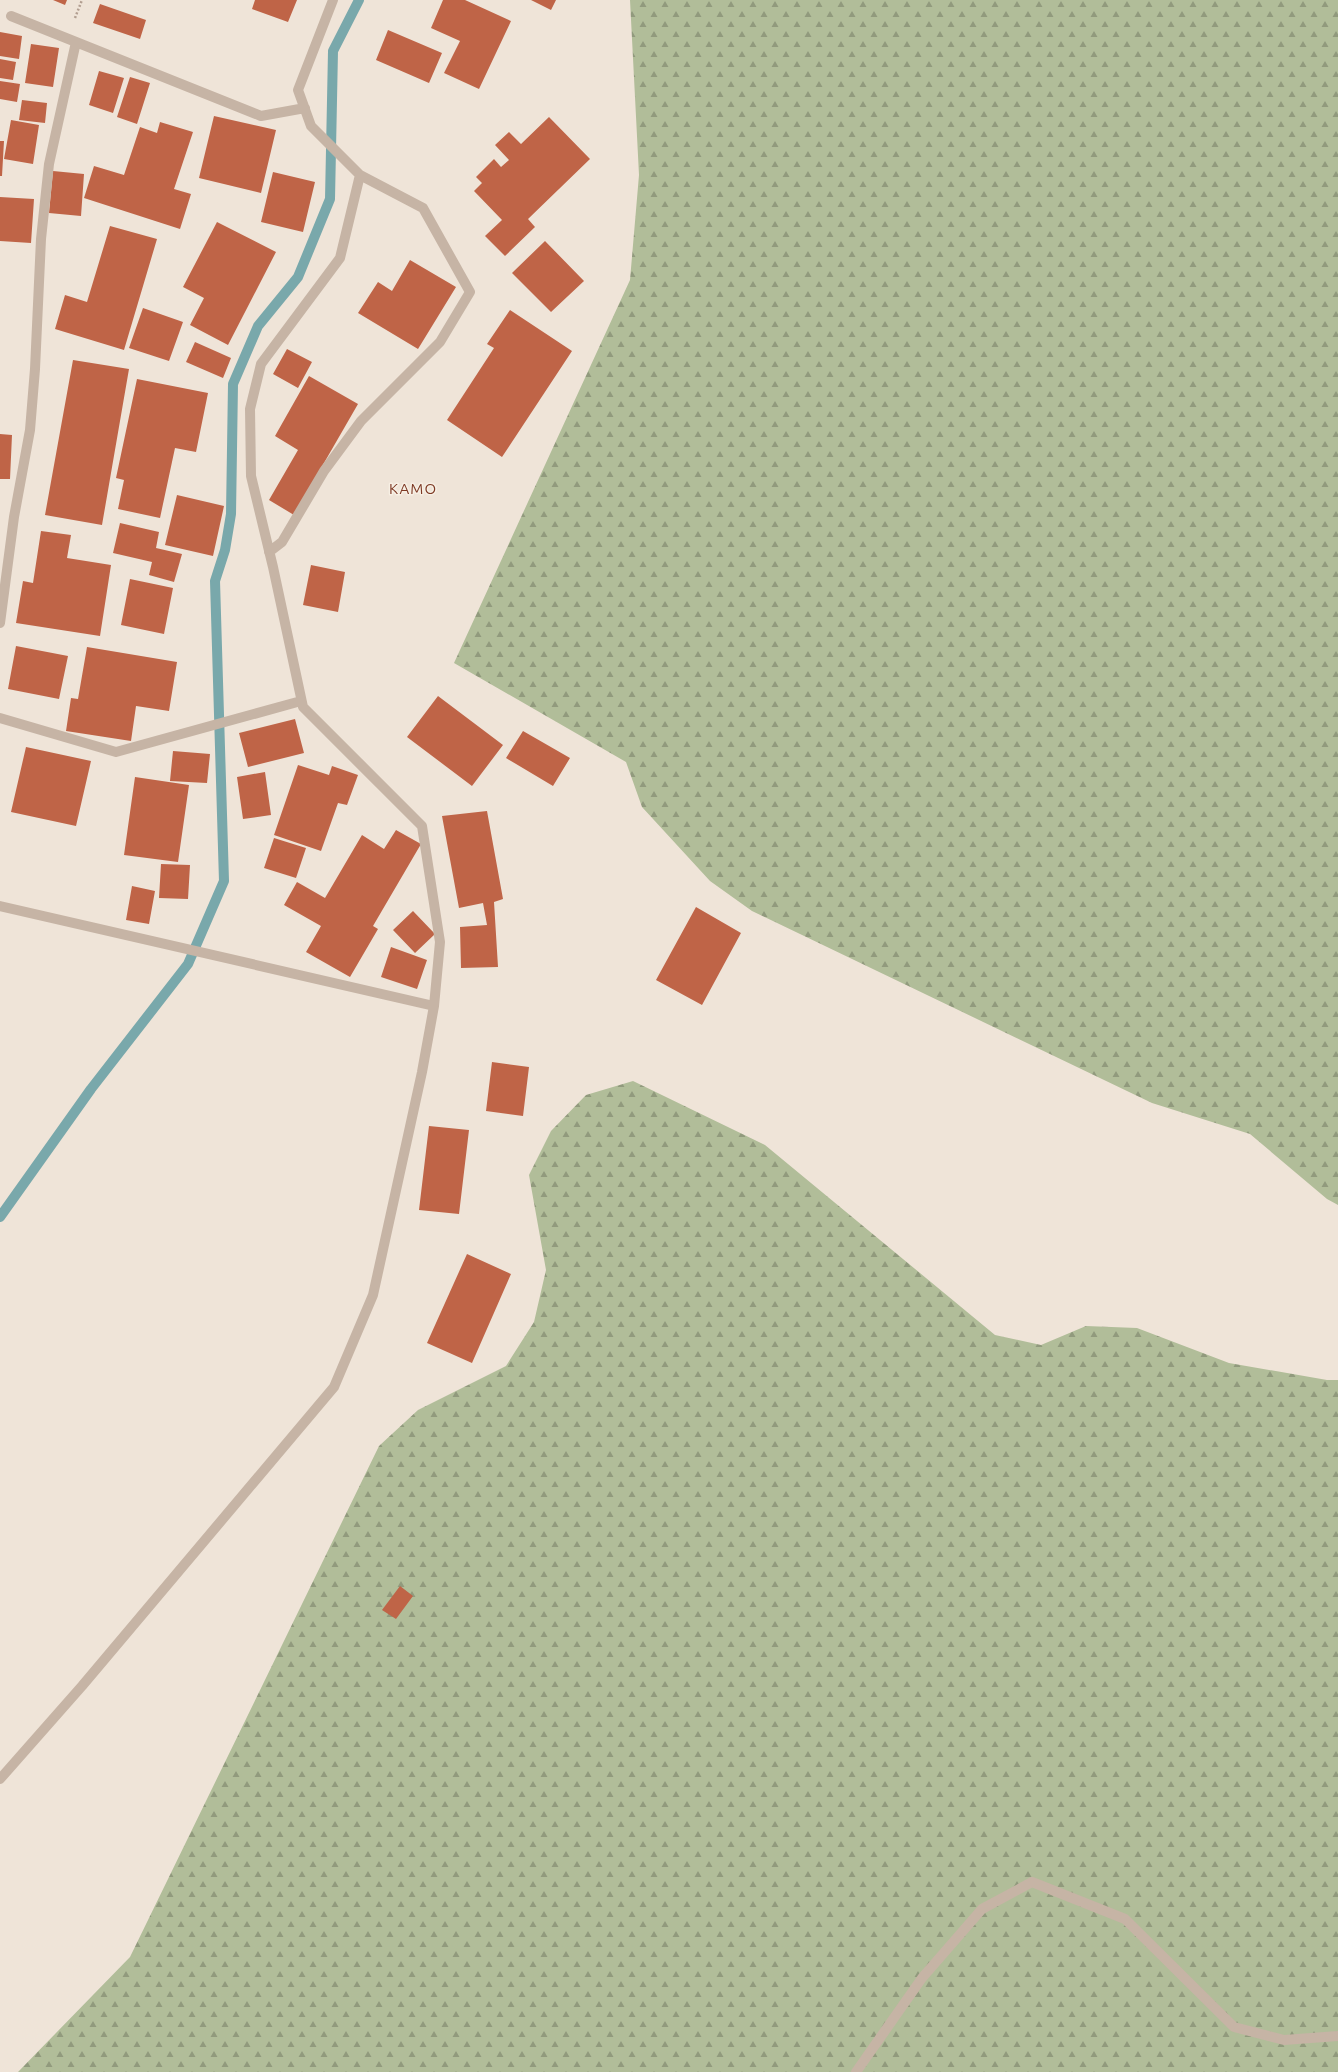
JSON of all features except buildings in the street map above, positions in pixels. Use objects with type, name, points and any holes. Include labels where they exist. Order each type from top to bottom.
[{"type":"street","points":[[269,552],[282,542],[324,471],[361,421],[440,342],[470,292],[423,208],[360,175],[311,126],[298,90],[333,0]]},
{"type":"street","points":[[11,16],[261,116],[304,108]]},
{"type":"street","points":[[0,624],[14,517],[30,430],[35,369],[41,239],[49,164],[76,42]]},
{"type":"street","points":[[0,1779],[82,1686],[334,1387],[373,1295],[422,1072],[434,1006],[440,942],[422,826],[303,707],[251,476],[250,409],[261,364],[340,258],[360,175]]},
{"type":"street","points":[[0,718],[116,752],[301,701]]},
{"type":"street","points":[[0,906],[434,1006]]},
{"type":"street","points":[[856,2072],[922,1978],[982,1909],[1032,1882],[1125,1919],[1234,2027],[1284,2040],[1338,2036]]},
{"type":"green space","points":[[630,0],[1338,0],[1338,1205],[1327,1199],[1250,1134],[1152,1103],[752,911],[710,881],[642,807],[626,762],[454,663],[630,280],[639,175]]},
{"type":"green space","points":[[633,1081],[765,1145],[995,1335],[1041,1345],[1086,1326],[1137,1328],[1229,1363],[1327,1380],[1338,1380],[1338,2072],[18,2072],[130,1957],[379,1446],[418,1410],[506,1366],[534,1322],[546,1270],[529,1175],[551,1131],[586,1095]]},
{"type":"waterway","points":[[0,1217],[91,1089],[188,964],[224,881],[215,581],[225,550],[231,514],[233,384],[258,326],[298,277],[330,199],[333,51],[359,0]]},
{"type":"district","name":"KAMO","points":[[413,488]]}]
